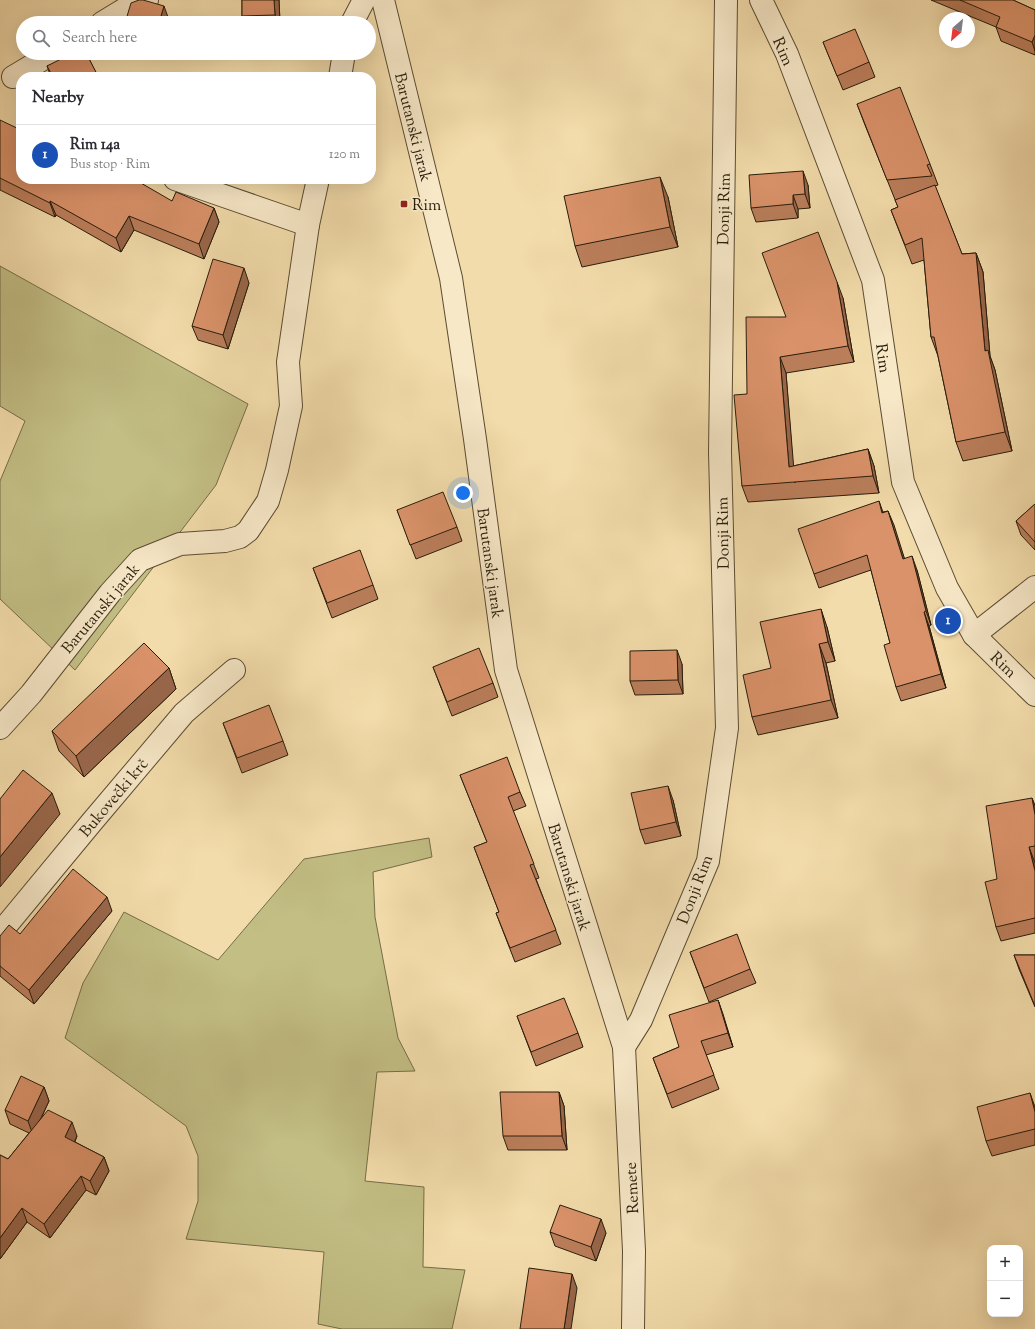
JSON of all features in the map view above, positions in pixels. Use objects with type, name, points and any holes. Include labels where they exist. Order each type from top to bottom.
[{"type":"street","points":[[113,16],[133,4],[147,0]]},
{"type":"street","points":[[356,16],[364,0]]},
{"type":"street","name":"Barutanski jarak","points":[[384,0],[451,278],[475,439],[506,670],[624,1047]]},
{"type":"street","name":"Donji Rim","points":[[624,1047],[641,1020],[708,861],[727,728],[720,452],[726,0]]},
{"type":"street","name":"Rim","points":[[761,0],[787,54],[873,280],[903,482],[947,588],[974,635],[1035,695]]},
{"type":"street","points":[[21,72],[41,60]]},
{"type":"street","points":[[341,72],[343,60]]},
{"type":"street","points":[[189,184],[308,225]]},
{"type":"street","name":"Barutanski jarak","points":[[0,728],[31,694],[110,594],[140,560],[180,544],[225,541],[240,537],[248,531],[268,501],[278,470],[291,406],[288,362],[308,225],[317,184]]},
{"type":"street","points":[[974,635],[1035,587]]},
{"type":"street","name":"Bukovečki krč","points":[[0,933],[91,822],[184,713],[234,670]]},
{"type":"street","name":"Remete","points":[[624,1047],[634,1251],[633,1329]]},
{"type":"shaded area","points":[[0,266],[248,404],[216,485],[75,670],[0,599],[0,481],[25,421],[0,406]]},
{"type":"shaded area","points":[[429,838],[432,857],[373,872],[375,917],[398,1038],[415,1071],[377,1072],[365,1181],[424,1187],[423,1267],[465,1270],[452,1329],[342,1329],[318,1324],[324,1252],[186,1239],[198,1201],[198,1156],[186,1126],[65,1038],[83,983],[124,912],[218,960],[304,859]]},
{"type":"building","points":[[143,0],[164,6],[161,16],[127,16],[131,3]]},
{"type":"building","points":[[242,0],[274,0],[275,15],[242,16]]},
{"type":"building","points":[[960,0],[1013,0],[1035,10],[1035,35],[1032,42],[996,27],[1000,17]]},
{"type":"building","points":[[855,29],[869,62],[837,76],[823,42]]},
{"type":"building","points":[[59,60],[90,60],[96,72],[50,72],[47,66]]},
{"type":"building","points":[[900,87],[930,164],[927,165],[932,176],[887,180],[857,104]]},
{"type":"building","points":[[0,120],[16,128],[16,184],[143,184],[172,201],[176,192],[214,208],[199,244],[129,216],[116,238],[50,201],[50,203],[0,178]]},
{"type":"building","points":[[803,171],[805,194],[793,195],[793,204],[751,208],[749,175]]},
{"type":"building","points":[[660,177],[670,227],[575,246],[564,196]]},
{"type":"building","points":[[935,185],[962,254],[976,253],[985,351],[988,350],[1005,432],[956,442],[934,337],[931,337],[922,238],[905,245],[891,210],[898,207],[895,200]]},
{"type":"building","points":[[818,232],[837,282],[848,346],[780,357],[789,467],[868,449],[873,476],[742,486],[734,395],[747,394],[746,317],[786,317],[762,253]]},
{"type":"building","points":[[213,259],[244,268],[223,335],[192,326]]},
{"type":"building","points":[[443,492],[457,527],[410,545],[397,510]]},
{"type":"building","points":[[879,501],[882,513],[888,511],[903,559],[912,556],[926,611],[924,612],[941,674],[896,687],[884,645],[890,643],[867,555],[814,574],[798,529]]},
{"type":"building","points":[[1035,504],[1035,542],[1016,521]]},
{"type":"building","points":[[360,550],[373,585],[327,603],[313,568]]},
{"type":"building","points":[[821,609],[828,642],[819,644],[831,700],[752,717],[743,675],[771,668],[760,622]]},
{"type":"building","points":[[144,643],[169,668],[76,756],[52,731]]},
{"type":"building","points":[[479,648],[493,683],[447,702],[433,667]]},
{"type":"building","points":[[677,650],[678,680],[630,681],[630,651]]},
{"type":"building","points":[[269,705],[283,741],[237,758],[223,723]]},
{"type":"building","points":[[507,757],[520,792],[508,797],[534,864],[530,865],[556,930],[510,948],[496,913],[499,912],[474,847],[487,842],[460,775]]},
{"type":"building","points":[[23,770],[52,793],[0,857],[0,799]]},
{"type":"building","points":[[668,786],[676,822],[640,830],[631,793]]},
{"type":"building","points":[[1032,798],[1035,815],[1035,846],[1029,847],[1035,871],[1035,918],[996,927],[985,882],[997,879],[986,806]]},
{"type":"building","points":[[73,869],[107,897],[29,990],[0,966],[0,936],[9,925],[20,934]]},
{"type":"building","points":[[737,934],[750,969],[704,988],[690,952]]},
{"type":"building","points":[[1014,955],[1035,955],[1035,1006]]},
{"type":"building","points":[[564,998],[578,1033],[531,1052],[517,1016]]},
{"type":"building","points":[[718,1000],[728,1033],[701,1041],[714,1075],[667,1094],[653,1058],[679,1047],[669,1015]]},
{"type":"building","points":[[21,1076],[44,1087],[28,1121],[5,1110]]},
{"type":"building","points":[[500,1092],[559,1092],[562,1136],[503,1136]]},
{"type":"building","points":[[1030,1093],[1035,1112],[1035,1129],[986,1141],[977,1107]]},
{"type":"building","points":[[48,1110],[72,1122],[65,1137],[104,1157],[90,1181],[81,1176],[44,1224],[22,1208],[0,1238],[0,1155],[8,1159]]},
{"type":"building","points":[[560,1205],[601,1219],[591,1247],[550,1232]]},
{"type":"building","points":[[529,1268],[572,1274],[564,1329],[520,1329]]},
{"type":"place","name":"Rim","points":[[404,204]]},
{"type":"place","name":"Rim 14a","points":[[948,621]]}]
